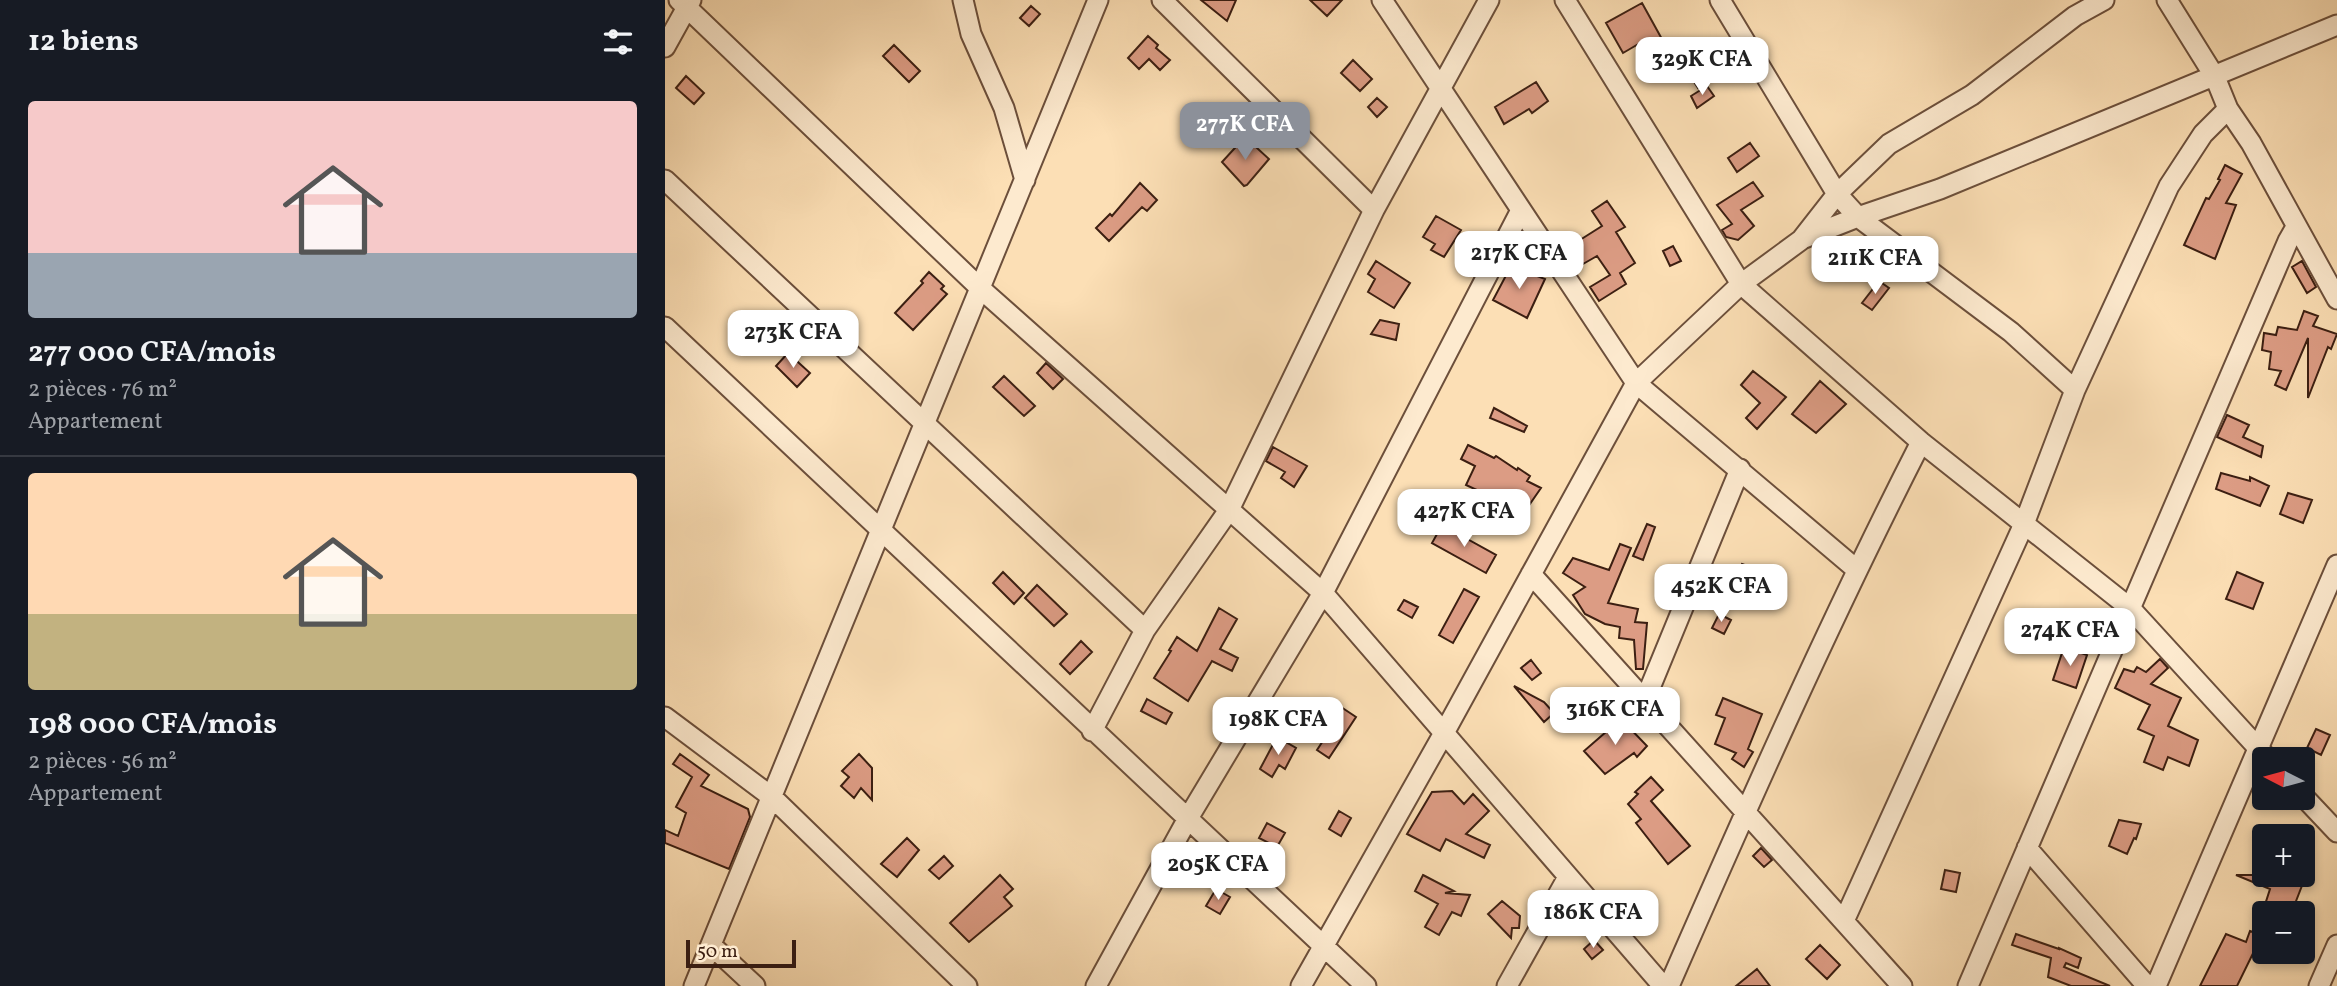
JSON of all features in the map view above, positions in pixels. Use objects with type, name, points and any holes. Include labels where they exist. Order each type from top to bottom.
[{"type":"street","points":[[963,0],[971,34],[1004,108],[1025,180]]},
{"type":"street","points":[[694,986],[1098,0]]},
{"type":"street","points":[[1162,0],[1374,210]]},
{"type":"street","points":[[1382,0],[1636,383],[1856,569]]},
{"type":"street","points":[[1092,731],[1145,630],[1229,510],[1374,210],[1489,0]]},
{"type":"street","points":[[1565,0],[1741,284],[1921,442],[2130,608],[2258,747]]},
{"type":"street","points":[[1720,0],[1837,194],[1858,217],[2011,332],[2075,390]]},
{"type":"street","points":[[1801,240],[1837,194],[1889,144],[1972,95],[2075,16],[2105,0]]},
{"type":"street","points":[[2167,0],[2214,77],[2228,109],[2251,143],[2337,299]]},
{"type":"street","points":[[665,47],[686,3],[981,289],[1323,593],[1663,986]]},
{"type":"street","points":[[1301,986],[1444,733],[1636,383],[1741,284],[1801,240],[1940,189],[2337,25]]},
{"type":"street","points":[[1844,921],[2024,524],[2075,390],[2169,186],[2203,134],[2228,109]]},
{"type":"street","points":[[665,180],[1145,630]]},
{"type":"street","points":[[1096,986],[1187,820],[1323,593],[1521,210]]},
{"type":"street","points":[[1968,986],[2288,242],[2297,228]]},
{"type":"street","points":[[665,327],[1366,986]]},
{"type":"street","points":[[1668,986],[1856,569],[1921,442]]},
{"type":"street","points":[[1645,700],[1740,469]]},
{"type":"street","points":[[2266,747],[2337,565]]},
{"type":"street","points":[[1531,574],[1902,986]]},
{"type":"street","points":[[665,717],[772,797],[967,986]]},
{"type":"street","points":[[2156,986],[2252,779]]},
{"type":"street","points":[[2315,809],[2337,832]]},
{"type":"street","points":[[2027,848],[2147,986]]},
{"type":"street","points":[[1507,986],[1568,877]]},
{"type":"street","points":[[711,945],[755,986]]},
{"type":"street","points":[[2319,986],[2337,945]]},
{"type":"building","points":[[1201,0],[1236,0],[1227,21]]},
{"type":"building","points":[[1310,0],[1342,0],[1327,16]]},
{"type":"building","points":[[1642,3],[1663,41],[1653,48],[1647,39],[1623,53],[1606,23]]},
{"type":"building","points":[[1031,6],[1040,14],[1029,26],[1020,18]]},
{"type":"building","points":[[1148,36],[1158,45],[1156,48],[1170,60],[1160,70],[1149,59],[1139,69],[1128,58]]},
{"type":"building","points":[[894,45],[920,71],[909,82],[883,56]]},
{"type":"building","points":[[1692,55],[1701,70],[1713,61],[1721,72],[1698,88],[1681,61]]},
{"type":"building","points":[[1353,60],[1372,79],[1360,91],[1341,73]]},
{"type":"building","points":[[686,76],[704,93],[694,104],[676,88]]},
{"type":"building","points":[[1536,82],[1548,101],[1532,113],[1529,109],[1504,124],[1495,107]]},
{"type":"building","points":[[1707,86],[1714,96],[1697,108],[1691,96]]},
{"type":"building","points":[[1377,98],[1387,107],[1377,117],[1368,107]]},
{"type":"building","points":[[1245,137],[1269,159],[1244,186],[1222,162]]},
{"type":"building","points":[[1750,143],[1759,156],[1737,172],[1728,158]]},
{"type":"building","points":[[2225,165],[2242,174],[2226,203],[2236,205],[2215,259],[2184,245],[2206,198],[2209,199],[2220,180],[2218,179]]},
{"type":"building","points":[[1753,182],[1763,196],[1741,210],[1754,226],[1738,240],[1726,237],[1722,230],[1732,224],[1717,205]]},
{"type":"building","points":[[1140,183],[1157,200],[1147,211],[1142,207],[1109,241],[1096,228],[1110,214],[1112,216]]},
{"type":"building","points":[[1607,201],[1625,227],[1616,232],[1635,263],[1620,273],[1626,284],[1599,301],[1590,287],[1610,275],[1597,256],[1583,264],[1572,245],[1602,226],[1592,211]]},
{"type":"building","points":[[1436,216],[1461,230],[1444,257],[1431,250],[1435,244],[1423,237]]},
{"type":"building","points":[[1673,246],[1681,261],[1670,266],[1663,251]]},
{"type":"building","points":[[1376,261],[1410,283],[1394,308],[1368,292],[1375,279],[1368,274]]},
{"type":"building","points":[[2302,261],[2316,287],[2307,293],[2292,267]]},
{"type":"building","points":[[1511,266],[1545,279],[1527,318],[1493,300]]},
{"type":"building","points":[[929,272],[944,286],[941,289],[947,294],[913,330],[895,313],[923,283],[921,281]]},
{"type":"building","points":[[1879,281],[1889,288],[1872,310],[1862,303]]},
{"type":"building","points":[[2304,311],[2318,316],[2313,326],[2337,334],[2331,349],[2328,347],[2308,398],[2308,338],[2286,390],[2275,385],[2281,371],[2269,369],[2271,352],[2262,350],[2264,333],[2276,335],[2278,327],[2297,330]]},
{"type":"building","points":[[1380,320],[1399,324],[1396,340],[1371,334]]},
{"type":"building","points":[[788,353],[810,373],[797,387],[776,366]]},
{"type":"building","points":[[1046,363],[1063,379],[1053,389],[1037,373]]},
{"type":"building","points":[[1753,371],[1786,397],[1757,429],[1746,418],[1760,403],[1741,385]]},
{"type":"building","points":[[1004,376],[1035,406],[1024,416],[993,387]]},
{"type":"building","points":[[1820,381],[1846,404],[1816,433],[1792,414]]},
{"type":"building","points":[[1494,408],[1527,426],[1524,432],[1490,418]]},
{"type":"building","points":[[2227,415],[2249,425],[2243,437],[2263,446],[2261,457],[2217,437]]},
{"type":"building","points":[[1468,445],[1494,458],[1496,456],[1517,470],[1518,468],[1530,476],[1527,481],[1541,488],[1514,527],[1503,520],[1511,506],[1466,485],[1475,466],[1461,459]]},
{"type":"building","points":[[1273,447],[1307,466],[1294,487],[1281,478],[1285,472],[1266,461]]},
{"type":"building","points":[[2221,473],[2250,481],[2250,477],[2269,486],[2260,506],[2216,489]]},
{"type":"building","points":[[2288,493],[2312,500],[2303,523],[2280,514]]},
{"type":"building","points":[[1647,524],[1655,527],[1643,560],[1633,556]]},
{"type":"building","points":[[1442,525],[1496,555],[1486,573],[1432,543]]},
{"type":"building","points":[[1620,544],[1631,548],[1608,603],[1638,609],[1635,622],[1647,623],[1643,669],[1636,669],[1634,640],[1619,638],[1620,627],[1605,624],[1585,614],[1573,595],[1585,587],[1563,573],[1573,558],[1609,570]]},
{"type":"building","points":[[1742,564],[1753,568],[1748,581],[1737,577]]},
{"type":"building","points":[[1003,572],[1024,593],[1014,604],[993,583]]},
{"type":"building","points":[[2237,572],[2263,583],[2253,609],[2226,599]]},
{"type":"building","points":[[1037,585],[1067,614],[1054,626],[1025,598]]},
{"type":"building","points":[[1464,589],[1479,597],[1453,643],[1439,635]]},
{"type":"building","points":[[1404,600],[1418,607],[1412,618],[1398,610]]},
{"type":"building","points":[[1219,608],[1237,619],[1220,649],[1238,658],[1232,671],[1212,661],[1188,701],[1154,678],[1177,637],[1197,651]]},
{"type":"building","points":[[1719,614],[1731,620],[1724,634],[1712,628]]},
{"type":"building","points":[[1081,641],[1092,652],[1070,674],[1060,664]]},
{"type":"building","points":[[2064,647],[2087,655],[2076,688],[2053,680]]},
{"type":"building","points":[[2160,659],[2168,668],[2151,684],[2181,698],[2168,726],[2198,740],[2189,766],[2168,757],[2163,770],[2144,762],[2154,736],[2138,729],[2150,705],[2115,688],[2124,669],[2134,672],[2137,667],[2146,672]]},
{"type":"building","points":[[1531,660],[1541,673],[1532,680],[1521,668]]},
{"type":"building","points":[[1514,686],[1544,702],[1554,713],[1544,722]]},
{"type":"building","points":[[1723,698],[1762,714],[1748,749],[1753,752],[1744,767],[1732,759],[1736,753],[1715,744],[1725,718],[1716,715]]},
{"type":"building","points":[[1147,699],[1172,713],[1166,724],[1141,711]]},
{"type":"building","points":[[1341,707],[1356,717],[1329,758],[1317,750],[1338,718],[1335,716]]},
{"type":"building","points":[[1621,719],[1647,746],[1637,757],[1634,753],[1605,774],[1584,751]]},
{"type":"building","points":[[2316,729],[2330,735],[2321,755],[2315,752],[2315,747],[2307,747]]},
{"type":"building","points":[[1277,737],[1296,748],[1285,769],[1279,765],[1272,777],[1260,769]]},
{"type":"building","points":[[680,754],[709,775],[701,786],[748,809],[750,817],[729,869],[665,843],[665,830],[678,836],[686,813],[676,807],[692,777],[673,764]]},
{"type":"building","points":[[859,754],[872,768],[872,800],[861,788],[854,798],[841,786],[849,777],[842,771]]},
{"type":"building","points":[[1651,777],[1663,790],[1651,801],[1690,846],[1668,864],[1636,823],[1641,819],[1628,804],[1638,794],[1635,792]]},
{"type":"building","points":[[1452,791],[1464,804],[1473,794],[1489,811],[1466,834],[1490,845],[1484,858],[1446,839],[1440,851],[1407,834],[1432,792]]},
{"type":"building","points":[[1339,811],[1351,818],[1341,836],[1329,829]]},
{"type":"building","points":[[2119,820],[2141,824],[2127,854],[2109,846]]},
{"type":"building","points":[[1267,823],[1285,833],[1277,847],[1259,838]]},
{"type":"building","points":[[907,838],[919,850],[897,877],[881,864]]},
{"type":"building","points":[[1761,848],[1772,860],[1764,867],[1753,856]]},
{"type":"building","points":[[944,856],[953,866],[939,879],[929,870]]},
{"type":"building","points":[[1945,870],[1960,873],[1956,892],[1941,889]]},
{"type":"building","points":[[1000,875],[1013,889],[1004,897],[1012,906],[969,942],[950,923]]},
{"type":"building","points":[[1423,875],[1454,891],[1445,893],[1470,895],[1461,916],[1452,912],[1439,935],[1425,927],[1438,904],[1415,891]]},
{"type":"building","points":[[2236,875],[2252,875],[2252,882]]},
{"type":"building","points":[[2265,887],[2301,887],[2296,901],[2266,901],[2270,889]]},
{"type":"building","points":[[1216,889],[1230,897],[1220,914],[1206,906]]},
{"type":"building","points":[[1502,901],[1520,916],[1519,928],[1512,928],[1511,938],[1488,914]]},
{"type":"building","points":[[1565,908],[1575,921],[1565,930],[1557,921]]},
{"type":"building","points":[[2252,932],[2252,955],[2237,986],[2200,986],[2226,934],[2246,942]]},
{"type":"building","points":[[2016,934],[2081,958],[2078,968],[2066,963],[2064,967],[2110,986],[2071,986],[2048,977],[2051,958],[2012,945]]},
{"type":"building","points":[[1594,940],[1603,950],[1592,959],[1584,949]]},
{"type":"building","points":[[1820,945],[1840,965],[1827,979],[1806,959]]},
{"type":"building","points":[[1757,969],[1770,986],[1736,986]]}]
